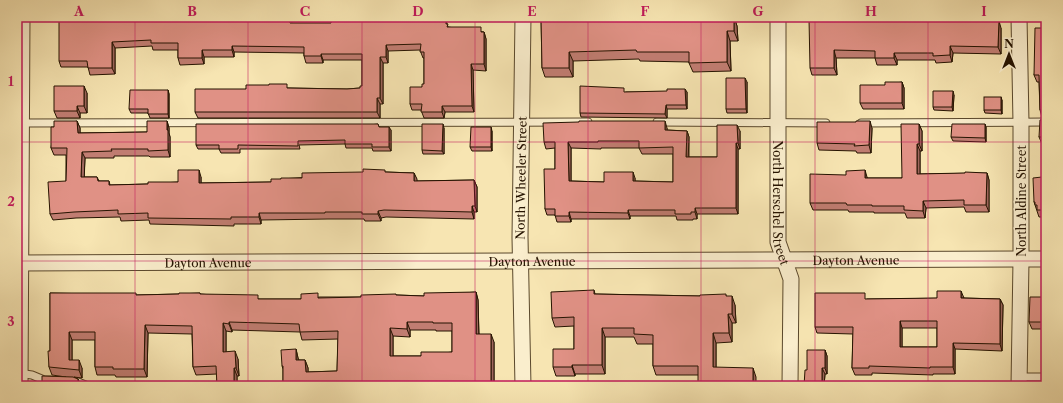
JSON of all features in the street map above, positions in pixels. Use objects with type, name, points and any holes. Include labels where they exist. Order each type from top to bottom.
[{"type":"street","points":[[18,380],[18,123],[20,17]]},
{"type":"street","name":"North Wheeler Street","points":[[523,17],[520,262],[523,386]]},
{"type":"street","name":"North Herschel Street","points":[[778,17],[778,242],[791,279],[790,386]]},
{"type":"street","name":"North Aldine Street","points":[[1019,17],[1022,123],[1019,382]]},
{"type":"street","name":"Dayton Avenue","points":[[18,263],[1046,259]]},
{"type":"lane","points":[[18,123],[599,122]]},
{"type":"lane","points":[[646,122],[837,123]]},
{"type":"lane","points":[[852,123],[1046,122]]},
{"type":"lane","points":[[18,380],[32,375],[44,380],[78,382],[88,386]]},
{"type":"lane","points":[[1019,382],[1046,378]]},
{"type":"building","points":[[59,17],[290,17],[290,23],[331,23],[331,17],[385,17],[386,20],[446,20],[446,24],[448,24],[447,27],[481,27],[481,32],[484,32],[484,64],[471,64],[472,106],[442,106],[442,112],[421,112],[422,104],[410,104],[410,87],[422,87],[422,84],[424,84],[424,52],[420,52],[421,44],[386,45],[386,57],[380,57],[380,98],[377,98],[377,112],[195,112],[195,89],[246,89],[246,85],[269,84],[287,84],[287,88],[360,88],[360,86],[362,86],[362,54],[321,54],[321,56],[304,56],[304,47],[232,46],[232,50],[202,50],[202,58],[178,58],[178,43],[151,43],[151,40],[112,42],[112,68],[88,68],[87,61],[59,61]]},
{"type":"building","points":[[541,17],[734,17],[734,31],[727,31],[727,62],[689,63],[689,52],[637,52],[636,50],[569,52],[569,68],[542,68]]},
{"type":"building","points":[[926,17],[926,21],[999,21],[998,47],[950,46],[950,55],[933,56],[933,53],[894,53],[894,58],[875,58],[875,51],[834,50],[834,68],[810,68],[809,19],[875,20],[875,18]]},
{"type":"building","points":[[1035,28],[1046,28],[1046,111],[1040,110],[1039,75],[1034,75]]},
{"type":"building","points":[[726,78],[745,78],[746,109],[726,109]]},
{"type":"building","points":[[885,82],[902,82],[902,103],[860,103],[860,85],[885,85]]},
{"type":"building","points":[[54,86],[84,86],[84,106],[77,106],[77,111],[54,111]]},
{"type":"building","points":[[580,86],[624,88],[624,92],[685,89],[686,105],[666,105],[665,114],[580,113]]},
{"type":"building","points":[[130,90],[168,90],[168,114],[148,114],[148,109],[129,109]]},
{"type":"building","points":[[933,91],[953,91],[952,107],[933,107]]},
{"type":"building","points":[[984,97],[1001,97],[1001,110],[984,110]]},
{"type":"building","points":[[1046,119],[1046,137],[1039,137],[1040,120]]},
{"type":"building","points":[[54,121],[77,121],[78,133],[147,132],[147,121],[167,121],[168,150],[148,151],[148,149],[111,149],[112,151],[82,152],[81,177],[97,177],[98,181],[109,181],[109,185],[148,184],[148,182],[178,182],[178,170],[199,170],[199,183],[271,182],[271,179],[302,178],[302,173],[363,172],[363,169],[385,170],[385,172],[414,173],[414,181],[474,180],[475,206],[472,206],[472,212],[384,210],[378,211],[378,214],[362,214],[362,212],[259,213],[259,217],[231,217],[231,219],[148,218],[148,213],[118,214],[118,210],[50,214],[48,182],[66,181],[67,148],[51,148],[51,127],[54,127]]},
{"type":"building","points":[[665,121],[665,130],[687,131],[686,157],[717,157],[717,125],[737,125],[738,143],[736,143],[736,208],[695,208],[695,212],[691,212],[691,214],[675,214],[675,210],[628,210],[628,213],[569,212],[569,216],[555,216],[555,209],[545,209],[544,169],[555,169],[555,142],[544,142],[543,123]],"holes":[[[639,141],[639,148],[673,147],[673,182],[633,181],[633,172],[604,172],[604,182],[569,181],[568,142]]]},
{"type":"building","points":[[870,121],[869,145],[854,146],[855,144],[817,143],[817,122]]},
{"type":"building","points":[[196,124],[378,124],[379,127],[389,127],[389,147],[372,147],[372,144],[345,144],[345,140],[298,141],[298,146],[238,145],[238,149],[219,149],[219,145],[196,145]]},
{"type":"building","points":[[422,124],[443,124],[442,151],[422,150]]},
{"type":"building","points":[[901,124],[919,124],[917,174],[965,172],[987,173],[986,205],[964,205],[964,200],[923,201],[923,211],[904,210],[904,206],[810,203],[810,174],[846,175],[846,171],[865,170],[865,178],[902,178]]},
{"type":"building","points":[[952,124],[985,124],[985,138],[951,137]]},
{"type":"building","points":[[471,127],[491,127],[491,147],[470,147]]},
{"type":"building","points":[[1042,170],[1046,170],[1046,210],[1037,210],[1037,205],[1035,205],[1034,202],[1033,178],[1042,177]]},
{"type":"building","points":[[594,290],[594,294],[700,296],[726,294],[726,296],[732,296],[732,314],[728,314],[729,333],[713,333],[713,367],[753,368],[753,386],[698,386],[698,366],[653,366],[653,335],[634,334],[634,328],[602,328],[602,365],[572,365],[572,367],[553,367],[553,349],[574,349],[574,317],[552,318],[551,292]]},
{"type":"building","points":[[937,291],[961,291],[961,298],[1000,299],[1000,344],[953,343],[953,367],[930,368],[869,366],[869,368],[852,368],[853,327],[815,327],[815,293],[865,293],[865,299],[937,298]],"holes":[[[900,321],[937,321],[937,347],[900,347]]]},
{"type":"building","points":[[476,292],[476,334],[491,334],[491,386],[283,386],[281,350],[296,349],[296,360],[305,360],[306,372],[337,371],[338,331],[300,332],[299,324],[223,323],[223,352],[235,351],[236,368],[234,368],[234,386],[217,386],[216,366],[193,367],[192,326],[145,325],[144,369],[113,369],[113,367],[95,367],[95,332],[69,332],[69,360],[79,360],[79,370],[49,367],[48,351],[50,351],[50,293],[136,293],[136,295],[200,293],[258,295],[258,299],[301,299],[301,294],[318,293],[318,298],[361,297],[361,295],[396,294],[424,296],[424,293]],"holes":[[[407,322],[452,323],[452,352],[421,352],[421,356],[390,356],[390,328],[407,329]]]},
{"type":"building","points":[[1030,297],[1046,297],[1046,322],[1029,322]]},
{"type":"building","points":[[807,350],[825,350],[825,368],[822,368],[822,386],[804,386],[805,370],[807,370]]},
{"type":"building","points":[[42,376],[73,377],[78,379],[78,385],[42,386]]}]
